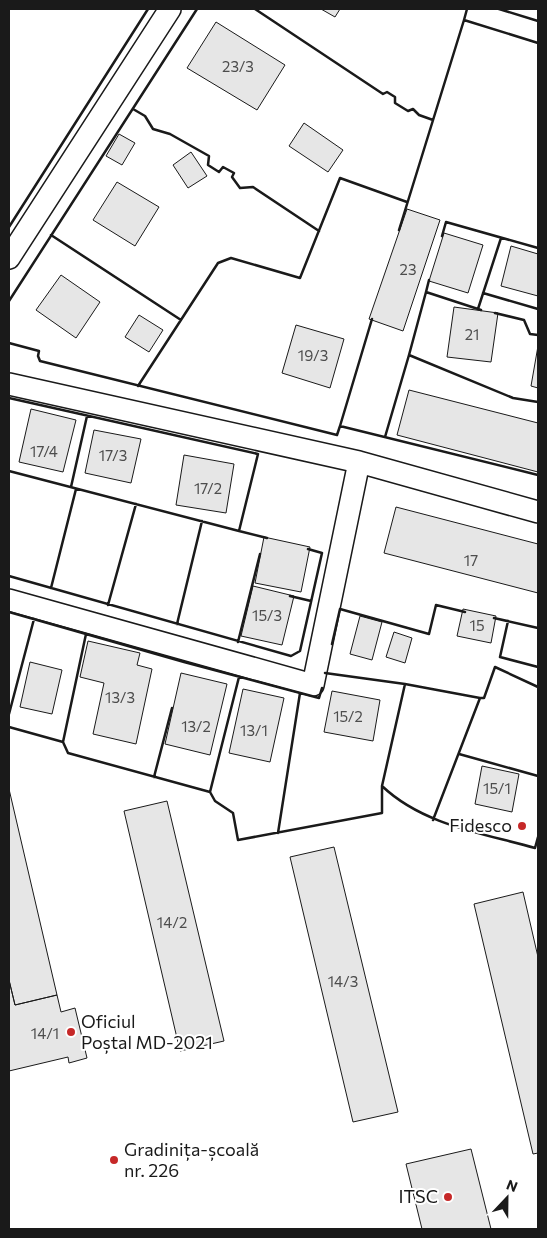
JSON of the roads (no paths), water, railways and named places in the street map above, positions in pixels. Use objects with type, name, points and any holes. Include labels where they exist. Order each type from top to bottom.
[{"type":"street","points":[[9,258],[170,9]]},
{"type":"street","points":[[9,384],[359,462],[538,512]]},
{"type":"street","points":[[9,600],[313,685],[359,462]]},
{"type":"place","name":"Fidesco","points":[[522,826]]},
{"type":"place","name":"Oficiul Poștal MD-2021","points":[[71,1032]]},
{"type":"place","name":"Gradinița-școală nr. 226","points":[[114,1160]]},
{"type":"place","name":"ITSC","points":[[448,1197]]}]
